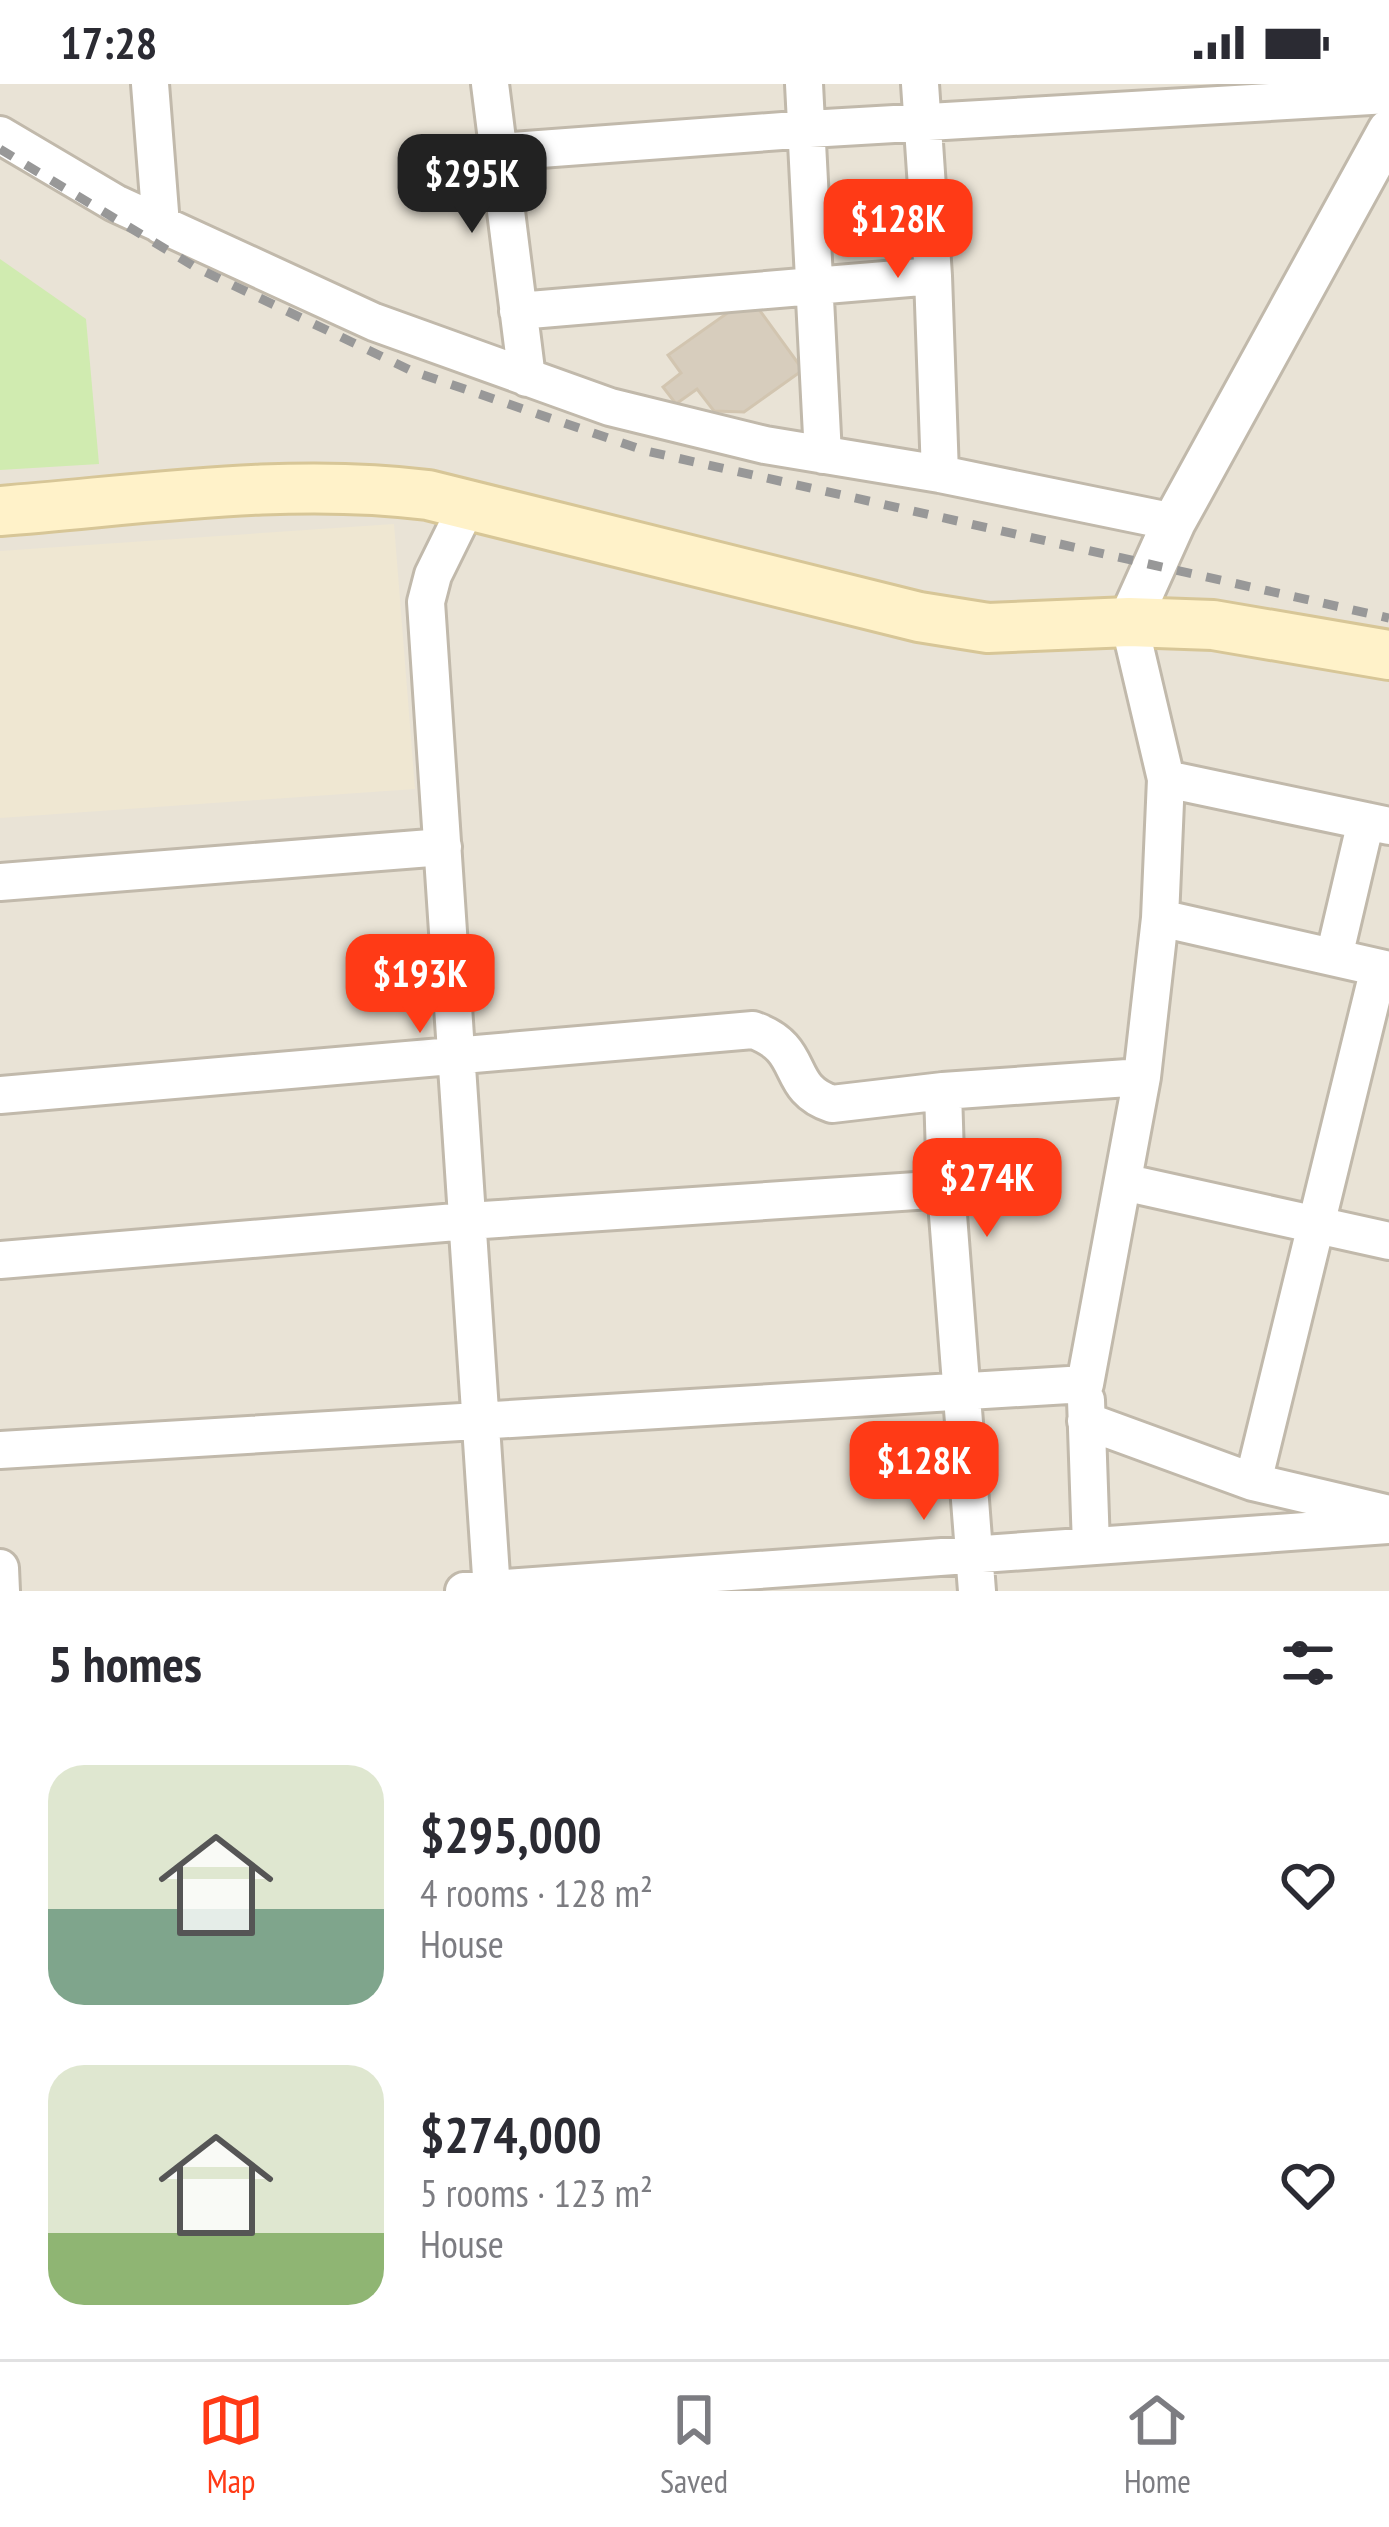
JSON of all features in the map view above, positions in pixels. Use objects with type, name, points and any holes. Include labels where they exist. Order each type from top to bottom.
[{"type":"main road","points":[[0,511],[370,488],[468,505],[919,617],[988,628],[1129,622],[1213,625],[1389,655]]},
{"type":"street","points":[[150,84],[161,225]]},
{"type":"street","points":[[490,84],[527,378]]},
{"type":"street","points":[[804,84],[823,455]]},
{"type":"street","points":[[920,84],[940,474]]},
{"type":"street","points":[[499,152],[1389,95]]},
{"type":"street","points":[[1091,1546],[1086,1402],[1142,1077],[1160,918],[1166,778],[1129,622],[1174,522],[1389,131]]},
{"type":"street","points":[[0,135],[79,184],[161,225],[374,322],[527,378],[676,426],[1174,522]]},
{"type":"street","points":[[518,310],[933,276]]},
{"type":"street","points":[[468,505],[438,564],[426,602],[481,1421],[483,1590],[976,1573],[1091,1546],[1389,1525]]},
{"type":"street","points":[[1166,778],[1377,824],[1334,957]]},
{"type":"street","points":[[0,882],[442,847]]},
{"type":"street","points":[[1160,918],[1384,969],[1314,1224],[1253,1482]]},
{"type":"street","points":[[0,1095],[753,1030],[778,1039],[802,1085],[816,1099],[832,1104],[943,1090],[1142,1077]]},
{"type":"street","points":[[943,1090],[946,1189],[976,1573]]},
{"type":"street","points":[[1123,1182],[1389,1241]]},
{"type":"street","points":[[0,1260],[468,1221],[946,1189]]},
{"type":"street","points":[[0,1450],[962,1392],[1086,1402],[1253,1482],[1389,1514]]},
{"type":"street","points":[[0,1568],[2,1591]]},
{"type":"shaded area","points":[[0,84],[1389,84],[1389,1591],[0,1591]]},
{"type":"shaded area","points":[[394,524],[415,789],[0,818],[0,551]]},
{"type":"green space","points":[[0,259],[86,319],[99,464],[0,470]]},
{"type":"building","points":[[750,297],[803,370],[744,412],[714,411],[697,389],[676,404],[663,387],[681,373],[668,355]]},
{"type":"railway","points":[[0,149],[195,267],[412,371],[646,451],[1389,618]]}]
